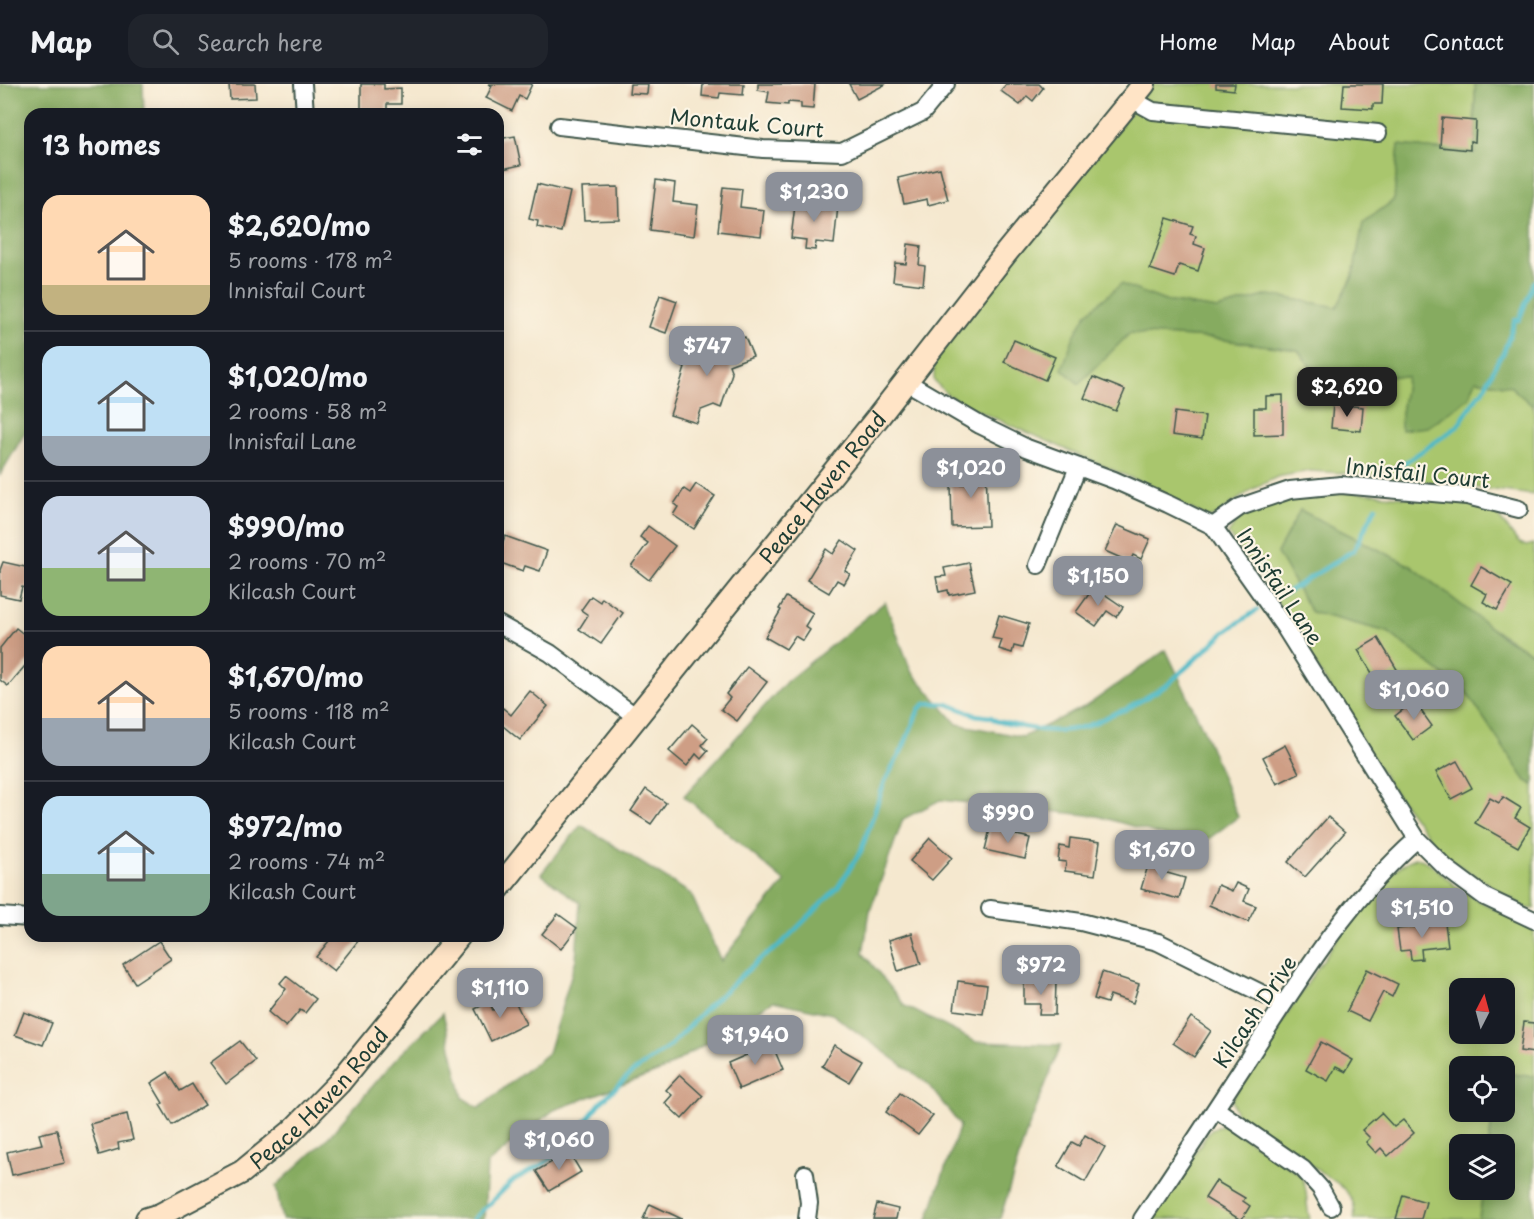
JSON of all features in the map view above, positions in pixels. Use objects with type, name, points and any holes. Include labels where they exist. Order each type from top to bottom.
[{"type":"main road","name":"Peace Haven Road","points":[[504,881],[1006,253],[1138,92]]},
{"type":"main road","name":"Peace Haven Road","points":[[147,1219],[160,1215],[242,1172],[291,1132],[339,1083],[454,942]]},
{"type":"street","points":[[303,84],[305,108]]},
{"type":"street","name":"Montauk Court","points":[[559,126],[763,149],[842,152],[923,112],[946,84]]},
{"type":"street","points":[[1138,92],[1153,111],[1378,134]]},
{"type":"street","name":"Innisfail Lane","points":[[905,381],[980,425],[1027,448],[1147,494],[1213,526],[1285,628],[1417,839],[1446,868],[1485,897],[1534,920]]},
{"type":"street","points":[[1038,565],[1078,467]]},
{"type":"street","name":"Innisfail Court","points":[[1213,526],[1240,507],[1290,490],[1341,485],[1467,496],[1519,509]]},
{"type":"street","points":[[504,627],[550,653],[635,716]]},
{"type":"street","name":"Kilcash Drive","points":[[1142,1219],[1283,1004],[1362,894],[1391,862],[1417,839]]},
{"type":"street","points":[[990,909],[1081,922],[1158,942],[1283,1004]]},
{"type":"street","points":[[0,916],[24,918]]},
{"type":"street","points":[[1216,1108],[1304,1170],[1331,1207]]},
{"type":"street","points":[[806,1174],[809,1203],[807,1219]]},
{"type":"green space","points":[[0,84],[143,84],[144,108],[24,108],[24,434],[0,475]]},
{"type":"green space","points":[[1153,84],[1476,84],[1474,110],[1476,153],[1399,145],[1394,200],[1363,223],[1353,276],[1337,307],[1269,295],[1217,309],[1165,301],[1121,285],[1106,355],[1130,333],[1210,338],[1298,350],[1313,370],[1407,377],[1401,413],[1402,430],[1476,380],[1510,386],[1534,407],[1534,495],[1374,475],[1310,471],[1277,477],[1253,489],[1219,515],[1208,518],[1138,481],[965,405],[948,395],[934,381],[934,360]]},
{"type":"green space","points":[[1475,84],[1534,84],[1534,407],[1510,386],[1476,380],[1469,398],[1428,427],[1401,430],[1401,413],[1407,377],[1313,370],[1298,350],[1210,338],[1130,333],[1079,384],[1062,369],[1074,336],[1087,313],[1121,284],[1165,301],[1217,309],[1269,295],[1337,307],[1353,276],[1363,223],[1394,200],[1399,145],[1475,153]]},
{"type":"green space","points":[[1325,489],[1475,504],[1495,512],[1518,542],[1526,546],[1534,544],[1533,654],[1301,510],[1277,553],[1311,612],[1388,632],[1467,693],[1526,781],[1534,785],[1534,909],[1526,908],[1455,863],[1434,844],[1390,786],[1258,571],[1228,534],[1240,516],[1264,503]]},
{"type":"green space","points":[[1300,510],[1411,566],[1504,638],[1534,654],[1534,785],[1526,781],[1467,693],[1388,632],[1311,612],[1277,553]]},
{"type":"green space","points":[[885,602],[911,671],[957,724],[1023,737],[1088,705],[1166,650],[1203,729],[1238,817],[1199,846],[1098,816],[940,800],[903,819],[870,911],[863,953],[905,1006],[976,1042],[1061,1045],[1026,1134],[1000,1219],[928,1219],[960,1125],[927,1083],[832,1014],[773,1001],[665,1069],[554,1110],[487,1164],[484,1219],[282,1219],[276,1186],[326,1140],[396,1059],[443,1013],[463,1098],[479,1108],[548,1053],[576,959],[580,903],[541,874],[581,825],[691,894],[721,961],[785,882],[684,796],[787,681]]},
{"type":"green space","points":[[1415,858],[1434,866],[1455,886],[1478,900],[1506,914],[1534,924],[1534,1077],[1515,1074],[1515,1056],[1449,1056],[1449,1122],[1492,1122],[1490,1134],[1449,1134],[1449,1200],[1482,1200],[1479,1219],[1354,1219],[1352,1200],[1340,1185],[1236,1114],[1232,1099],[1351,919],[1383,881],[1399,867]]},
{"type":"green space","points":[[1515,1074],[1534,1077],[1534,1219],[1479,1219],[1482,1200],[1515,1200],[1515,1134],[1490,1134],[1492,1122],[1515,1122]]},
{"type":"green space","points":[[1225,1125],[1302,1178],[1306,1188],[1310,1219],[1150,1219],[1211,1129]]},
{"type":"building","points":[[229,84],[255,84],[256,98],[230,99]]},
{"type":"building","points":[[361,84],[384,84],[384,89],[401,88],[401,104],[387,104],[387,108],[361,108]]},
{"type":"building","points":[[488,84],[532,84],[525,99],[519,96],[512,111],[486,98],[492,86]]},
{"type":"building","points":[[630,84],[648,84],[647,94],[629,93]]},
{"type":"building","points":[[703,84],[744,84],[743,95],[720,93],[719,98],[702,96]]},
{"type":"building","points":[[758,84],[815,84],[813,109],[801,108],[801,103],[788,102],[788,105],[767,103],[769,92],[758,90]]},
{"type":"building","points":[[849,84],[886,84],[857,99]]},
{"type":"building","points":[[1006,84],[1039,84],[1043,88],[1033,101],[1027,96],[1020,105],[1001,91]]},
{"type":"building","points":[[1216,84],[1235,84],[1234,90],[1216,88]]},
{"type":"building","points":[[1344,84],[1383,84],[1382,104],[1373,104],[1373,109],[1342,107]]},
{"type":"building","points":[[1442,118],[1476,121],[1475,142],[1470,141],[1470,150],[1440,147]]},
{"type":"building","points":[[515,136],[521,165],[504,169],[504,138]]},
{"type":"building","points":[[940,168],[948,200],[928,205],[927,199],[904,204],[898,178]]},
{"type":"building","points":[[656,180],[675,183],[673,202],[698,205],[694,236],[650,230]]},
{"type":"building","points":[[537,184],[570,192],[561,232],[537,227],[538,221],[529,219]]},
{"type":"building","points":[[618,187],[619,219],[584,220],[582,188]]},
{"type":"building","points":[[723,187],[742,189],[740,207],[764,210],[761,236],[718,231]]},
{"type":"building","points":[[796,197],[814,199],[813,203],[838,206],[834,244],[816,242],[815,250],[805,249],[806,240],[791,238]]},
{"type":"building","points":[[1167,218],[1193,226],[1190,234],[1196,236],[1194,244],[1205,248],[1198,271],[1179,265],[1175,277],[1150,269]]},
{"type":"building","points":[[908,244],[921,246],[919,265],[925,266],[923,285],[893,281],[895,263],[906,264]]},
{"type":"building","points":[[660,295],[677,301],[666,333],[649,327]]},
{"type":"building","points":[[745,337],[753,356],[729,365],[732,373],[721,408],[714,405],[701,410],[697,423],[670,415],[685,368],[680,361],[685,345],[698,349],[700,343],[714,348]]},
{"type":"building","points":[[1014,340],[1055,357],[1045,380],[1004,362]]},
{"type":"building","points":[[1093,377],[1125,390],[1116,411],[1084,398]]},
{"type":"building","points":[[1283,395],[1283,434],[1254,435],[1254,408],[1266,408],[1266,396]]},
{"type":"building","points":[[1333,404],[1363,407],[1361,431],[1331,428]]},
{"type":"building","points":[[1175,412],[1205,416],[1202,439],[1172,435]]},
{"type":"building","points":[[986,466],[988,526],[952,527],[951,484],[964,484],[963,467]]},
{"type":"building","points":[[696,484],[715,496],[694,529],[673,515],[678,507],[674,504],[684,489],[690,493]]},
{"type":"building","points":[[1117,525],[1150,539],[1141,559],[1133,555],[1130,562],[1105,551]]},
{"type":"building","points":[[648,526],[675,546],[649,580],[631,566],[648,543],[640,537]]},
{"type":"building","points":[[505,536],[547,551],[540,571],[525,566],[523,571],[504,564]]},
{"type":"building","points":[[842,540],[858,551],[845,571],[850,574],[844,584],[837,580],[829,593],[807,580],[826,549],[833,554]]},
{"type":"building","points":[[3,562],[24,567],[24,587],[22,587],[19,599],[0,595],[0,570]]},
{"type":"building","points":[[969,563],[975,590],[949,595],[948,590],[939,592],[936,577],[946,576],[944,568]]},
{"type":"building","points":[[1481,567],[1512,585],[1497,610],[1483,602],[1487,594],[1471,585]]},
{"type":"building","points":[[1094,587],[1123,607],[1116,617],[1107,611],[1096,626],[1076,612]]},
{"type":"building","points":[[591,596],[600,602],[602,598],[623,613],[601,644],[579,629],[588,615],[581,610]]},
{"type":"building","points":[[786,597],[813,613],[805,626],[810,630],[803,641],[795,636],[786,649],[765,637]]},
{"type":"building","points":[[999,615],[1029,624],[1022,648],[1014,646],[1012,653],[999,649],[1002,640],[992,638]]},
{"type":"building","points":[[16,628],[24,634],[24,667],[8,686],[0,680],[0,648]]},
{"type":"building","points":[[1378,638],[1398,671],[1378,683],[1358,650]]},
{"type":"building","points":[[747,667],[767,682],[737,721],[721,709],[730,698],[726,694]]},
{"type":"building","points":[[530,691],[548,706],[520,740],[504,727],[504,709],[511,715]]},
{"type":"building","points":[[1414,701],[1432,726],[1413,740],[1395,716]]},
{"type":"building","points":[[692,724],[708,738],[702,745],[708,751],[701,759],[696,754],[687,766],[669,751]]},
{"type":"building","points":[[1285,745],[1299,773],[1277,784],[1263,757]]},
{"type":"building","points":[[1457,761],[1472,788],[1451,799],[1436,772]]},
{"type":"building","points":[[646,789],[666,803],[651,824],[631,811]]},
{"type":"building","points":[[1503,797],[1521,808],[1515,818],[1530,827],[1518,847],[1475,823],[1490,798],[1499,803]]},
{"type":"building","points":[[1328,817],[1345,832],[1305,877],[1288,862]]},
{"type":"building","points":[[990,829],[1030,838],[1025,859],[985,850]]},
{"type":"building","points":[[930,838],[952,858],[932,880],[910,861]]},
{"type":"building","points":[[1070,838],[1100,842],[1095,875],[1065,871],[1066,862],[1058,861],[1060,846],[1069,848]]},
{"type":"building","points":[[1150,859],[1163,863],[1160,871],[1185,878],[1179,899],[1141,889]]},
{"type":"building","points":[[1236,883],[1249,889],[1244,901],[1256,906],[1248,922],[1209,905],[1218,885],[1232,891]]},
{"type":"building","points":[[558,914],[577,928],[561,949],[542,934]]},
{"type":"building","points":[[1445,923],[1448,946],[1421,949],[1422,959],[1411,960],[1410,950],[1400,951],[1397,929]]},
{"type":"building","points":[[912,933],[921,964],[898,971],[889,940]]},
{"type":"building","points":[[158,942],[171,959],[135,983],[123,965]]},
{"type":"building","points":[[328,942],[357,942],[334,971],[316,957]]},
{"type":"building","points":[[1367,969],[1398,984],[1392,997],[1383,992],[1368,1021],[1347,1011]]},
{"type":"building","points":[[1102,972],[1139,984],[1133,1003],[1110,995],[1107,1003],[1094,999]]},
{"type":"building","points":[[286,976],[316,999],[305,1013],[300,1010],[286,1027],[268,1012],[286,989],[280,983]]},
{"type":"building","points":[[958,981],[987,985],[983,1014],[954,1010]]},
{"type":"building","points":[[1024,981],[1056,981],[1055,1015],[1039,1015],[1040,1004],[1024,1004]]},
{"type":"building","points":[[514,999],[526,1024],[491,1041],[475,1009],[489,1002],[493,1010]]},
{"type":"building","points":[[24,1012],[52,1023],[43,1045],[15,1035]]},
{"type":"building","points":[[1191,1017],[1211,1031],[1194,1057],[1173,1043]]},
{"type":"building","points":[[1524,1022],[1534,1023],[1534,1053],[1520,1051]]},
{"type":"building","points":[[240,1041],[256,1061],[226,1084],[210,1063]]},
{"type":"building","points":[[1321,1042],[1353,1060],[1346,1072],[1336,1067],[1328,1081],[1306,1069]]},
{"type":"building","points":[[772,1044],[783,1070],[739,1089],[728,1063]]},
{"type":"building","points":[[834,1045],[862,1061],[849,1082],[822,1066]]},
{"type":"building","points":[[168,1072],[180,1091],[192,1084],[205,1105],[172,1125],[151,1083]]},
{"type":"building","points":[[680,1075],[703,1096],[682,1119],[665,1103],[672,1095],[666,1090]]},
{"type":"building","points":[[900,1093],[933,1116],[918,1135],[886,1112]]},
{"type":"building","points":[[1381,1113],[1394,1127],[1403,1120],[1414,1133],[1388,1156],[1381,1148],[1376,1153],[1366,1142],[1370,1138],[1362,1130]]},
{"type":"building","points":[[127,1114],[133,1140],[118,1143],[119,1149],[99,1155],[90,1124]]},
{"type":"building","points":[[57,1130],[65,1163],[12,1175],[7,1152],[42,1144],[39,1134]]},
{"type":"building","points":[[1085,1135],[1105,1147],[1085,1182],[1058,1166],[1072,1142],[1079,1146]]},
{"type":"building","points":[[569,1152],[581,1172],[549,1191],[536,1171]]},
{"type":"building","points":[[1216,1181],[1245,1198],[1243,1201],[1250,1206],[1242,1219],[1205,1198]]},
{"type":"building","points":[[1403,1195],[1426,1202],[1421,1219],[1396,1219]]},
{"type":"building","points":[[650,1204],[682,1219],[643,1219]]},
{"type":"building","points":[[877,1204],[898,1209],[896,1219],[873,1219]]},
{"type":"waterway","points":[[1400,466],[1457,427],[1483,391],[1503,354],[1515,320],[1519,320],[1534,282]]},
{"type":"waterway","points":[[1275,597],[1289,591],[1354,550],[1376,507]]},
{"type":"waterway","points":[[473,1219],[514,1180],[563,1150],[602,1101],[630,1074],[669,1047],[705,1009],[760,959],[778,947],[838,887],[861,851],[885,781],[902,750],[919,709],[925,704],[948,704],[975,715],[991,717],[996,721],[1041,730],[1075,729],[1086,726],[1125,710],[1167,685],[1225,632],[1257,610]]}]
